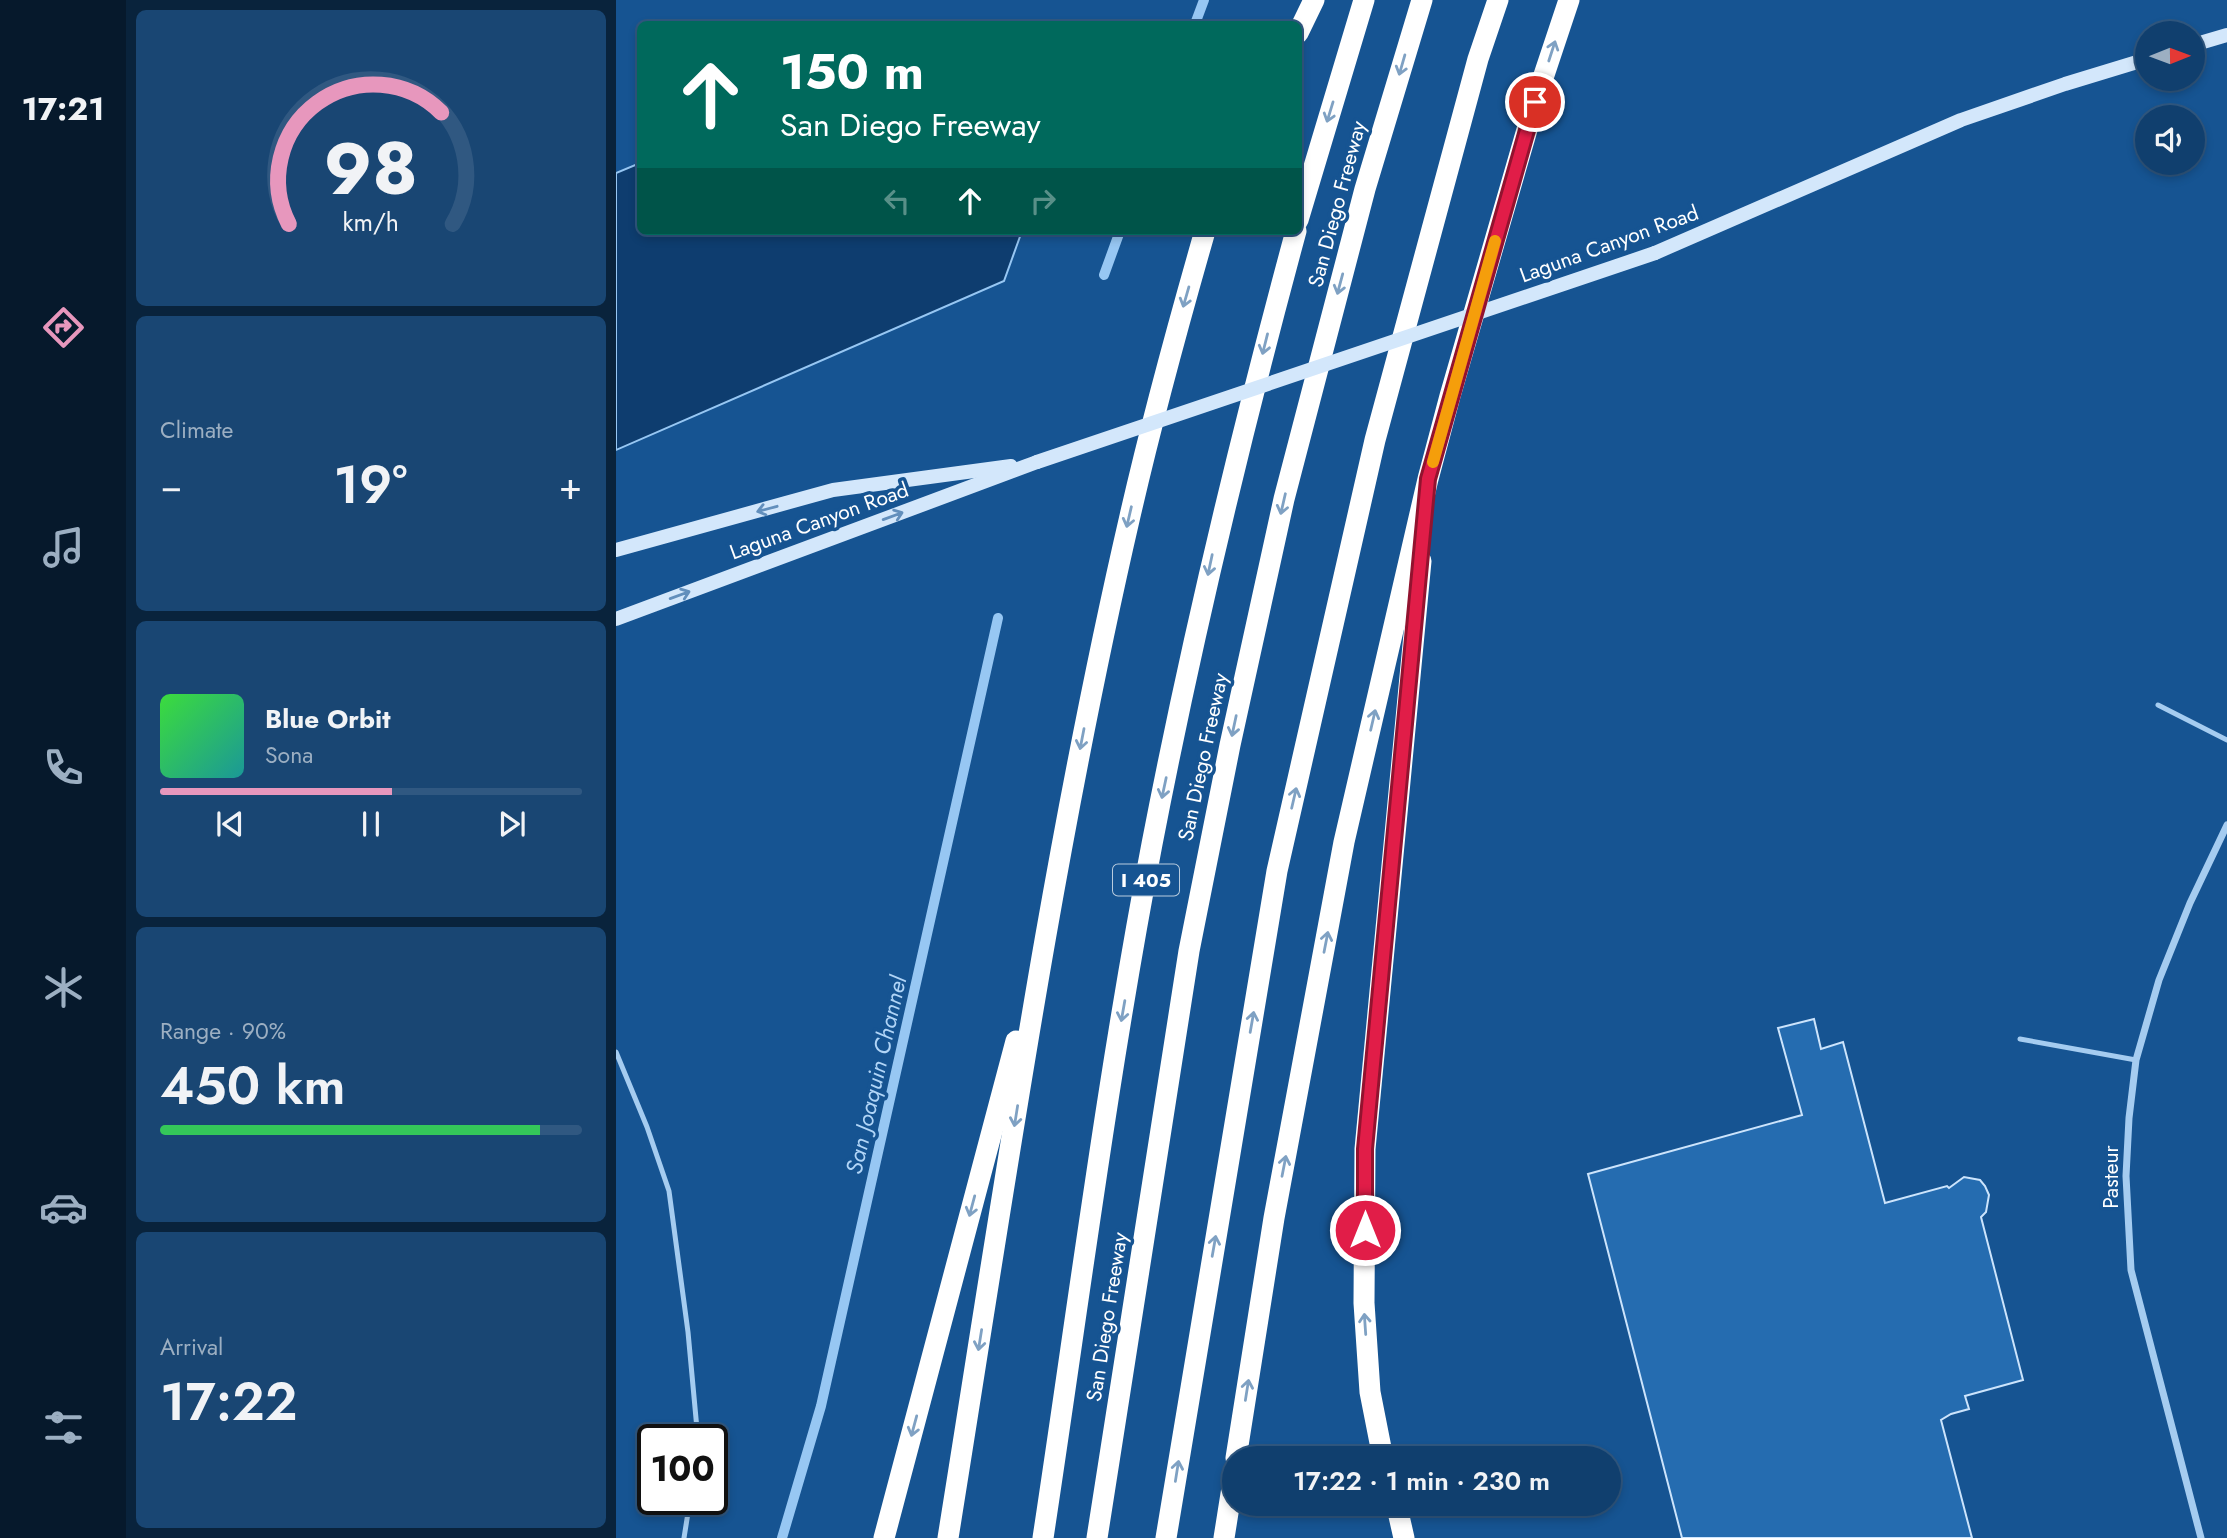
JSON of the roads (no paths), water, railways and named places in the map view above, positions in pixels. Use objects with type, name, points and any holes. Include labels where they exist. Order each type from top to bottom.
[{"type":"highway","points":[[1302,25],[1314,0]]},
{"type":"highway","name":"San Diego Freeway","points":[[1302,207],[1364,0]]},
{"type":"highway","name":"San Diego Freeway","points":[[1097,1538],[1189,951],[1230,745],[1290,472],[1365,189],[1422,0]]},
{"type":"highway","points":[[1166,1538],[1277,871],[1375,440],[1478,59],[1498,0]]},
{"type":"highway","points":[[1238,1446],[1275,1218],[1345,842],[1428,479],[1535,102],[1569,0]]},
{"type":"highway","points":[[948,1538],[1047,927],[1086,719],[1130,515],[1171,351],[1204,235]]},
{"type":"highway","name":"San Diego Freeway","points":[[1043,1538],[1120,1030],[1152,846],[1216,537],[1295,235]]},
{"type":"highway","points":[[1382,1446],[1370,1392],[1364,1303],[1365,1149],[1428,479]]},
{"type":"highway","points":[[884,1538],[1047,927]]},
{"type":"highway","points":[[1224,1538],[1227,1516]]},
{"type":"highway","points":[[1397,1516],[1402,1538]]},
{"type":"main road","points":[[2205,41],[2227,35]]},
{"type":"main road","name":"Laguna Canyon Road","points":[[616,619],[1037,462],[1655,253],[1961,120],[2135,63]]},
{"type":"main road","name":"Laguna Canyon Road","points":[[616,550],[833,490],[1037,462]]},
{"type":"street","name":"Pasteur","points":[[2201,1538],[2132,1270],[2126,1176],[2136,1060],[2159,980],[2190,903],[2227,825]]},
{"type":"lane","points":[[2158,705],[2227,740]]},
{"type":"lane","points":[[2020,1039],[2136,1060]]},
{"type":"lane","points":[[616,1052],[647,1127],[669,1191],[688,1332],[697,1424]]},
{"type":"lane","points":[[684,1538],[688,1515]]},
{"type":"water","points":[[637,164],[637,235],[1021,235],[1004,281],[616,450],[616,173]]},
{"type":"waterway","name":"San Joaquin Channel","points":[[1196,21],[1204,0]]},
{"type":"waterway","name":"San Joaquin Channel","points":[[1104,275],[1119,235]]},
{"type":"waterway","name":"San Joaquin Channel","points":[[782,1538],[821,1406],[998,618]]}]
